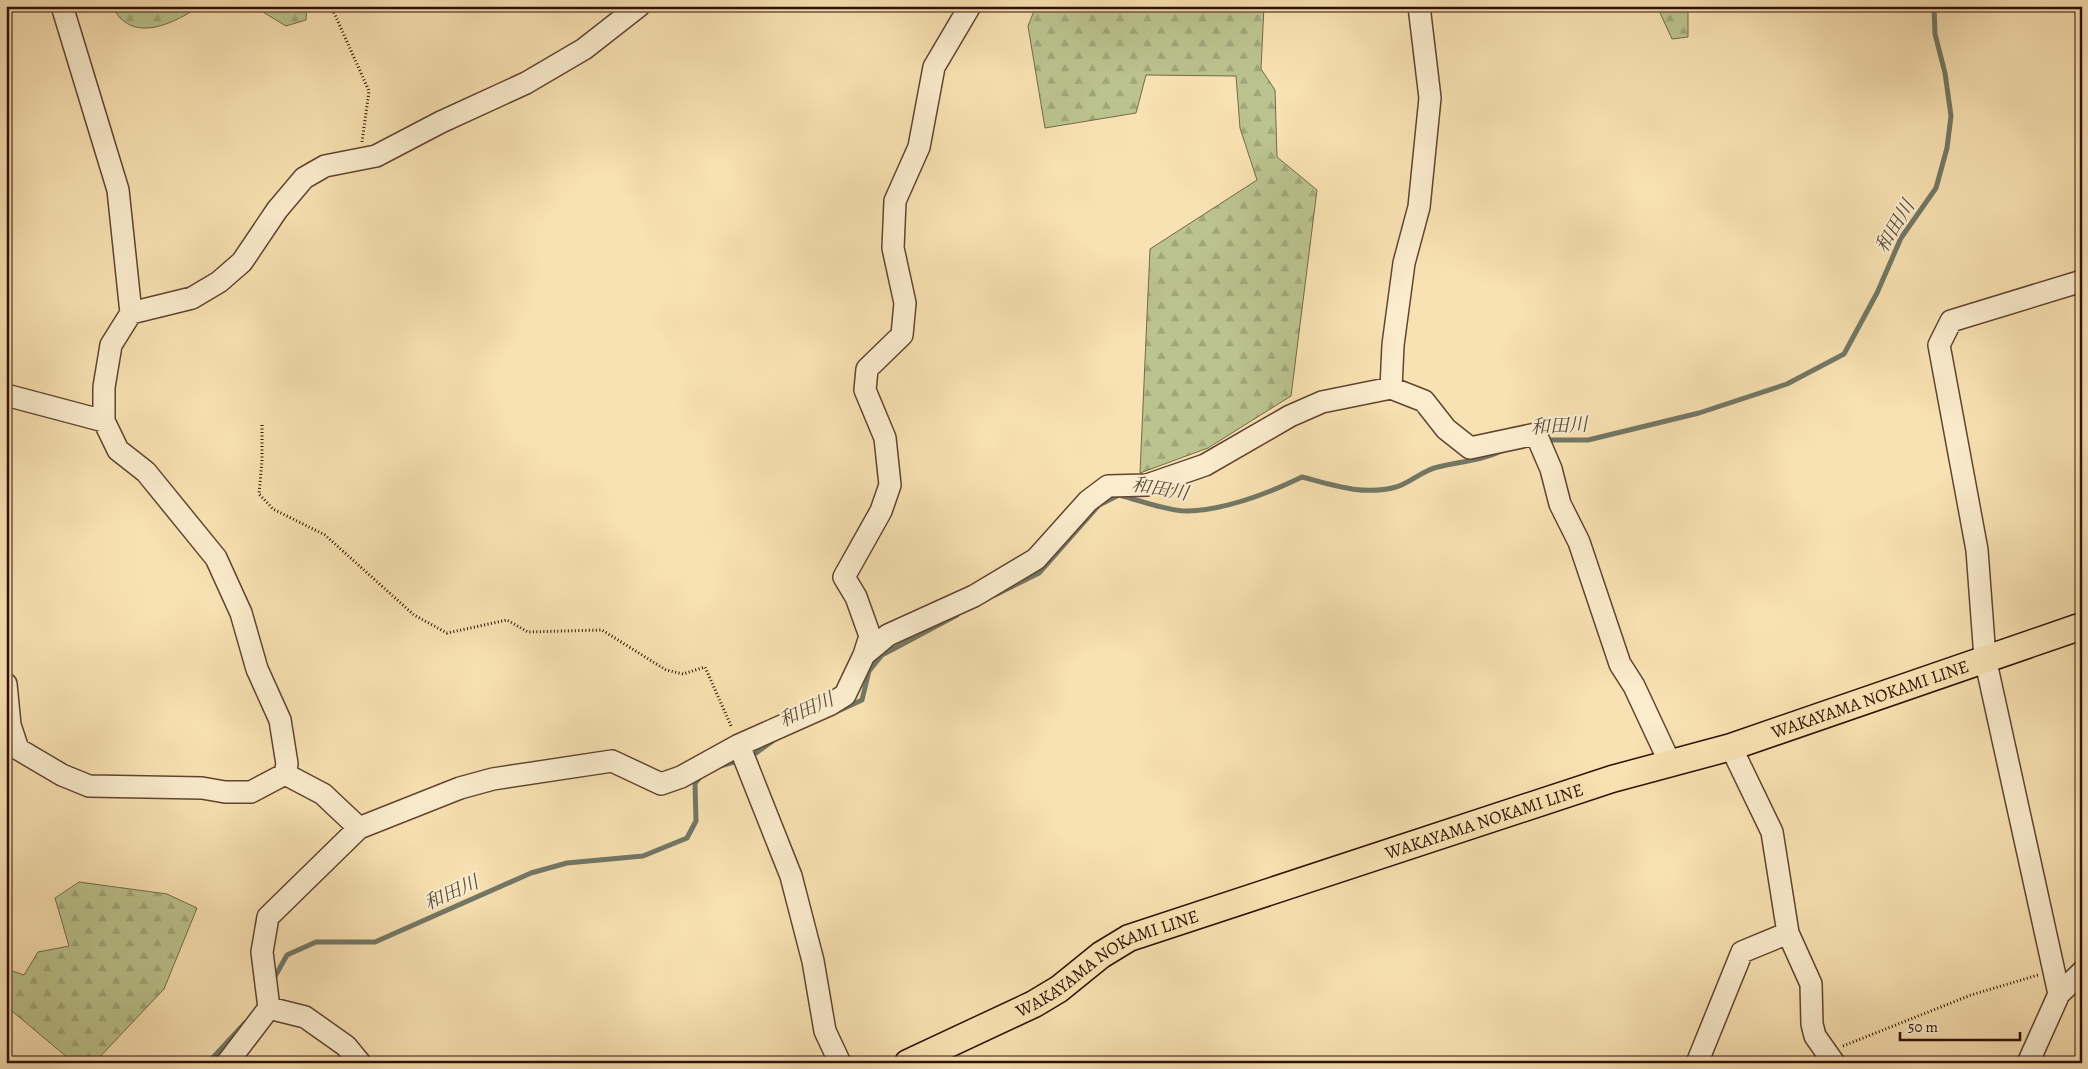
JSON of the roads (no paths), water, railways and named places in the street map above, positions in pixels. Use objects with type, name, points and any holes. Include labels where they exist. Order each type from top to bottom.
[{"type":"main road","name":"WAKAYAMA NOKAMI LINE","points":[[908,1063],[1034,1004],[1059,989],[1101,955],[1129,938],[1612,779],[1731,747],[2082,626]]},
{"type":"street","points":[[62,6],[118,190],[131,313],[111,345],[104,387],[104,421],[118,450],[146,472],[216,558],[241,613],[257,668],[280,720],[287,764],[285,774]]},
{"type":"street","points":[[131,313],[192,298],[219,282],[242,262],[277,210],[304,178],[325,166],[376,156],[442,122],[526,83],[584,49],[639,6]]},
{"type":"street","points":[[228,1063],[269,1008],[262,952],[268,917],[359,828],[460,788],[493,779],[612,760],[661,784],[681,778],[739,745],[829,705],[845,694],[864,655],[870,636],[856,596],[844,577],[881,510],[890,485],[885,438],[865,390],[867,369],[902,335],[905,304],[893,248],[895,201],[919,147],[934,67],[970,6]]},
{"type":"street","points":[[1391,388],[1393,345],[1404,263],[1419,207],[1430,98],[1419,6]]},
{"type":"street","points":[[2059,994],[1985,658],[1977,550],[1939,345],[1951,321],[2082,281]]},
{"type":"street","points":[[864,655],[888,635],[974,596],[1036,559],[1088,501],[1108,486],[1147,485],[1205,465],[1290,416],[1322,402],[1391,388],[1424,401],[1446,429],[1470,448],[1536,434],[1551,469],[1560,504],[1579,542],[1620,664],[1634,686],[1670,763]]},
{"type":"street","points":[[6,395],[104,421]]},
{"type":"street","points":[[6,684],[10,725],[18,749],[62,775],[89,786],[202,788],[225,792],[251,792],[285,774]]},
{"type":"street","points":[[739,745],[792,876],[813,961],[825,1031],[840,1063]]},
{"type":"street","points":[[1731,747],[1772,832],[1788,933],[1811,984],[1812,1024],[1815,1036],[1831,1057]]},
{"type":"street","points":[[285,774],[323,794],[359,828]]},
{"type":"street","points":[[1697,1063],[1742,952],[1788,933]]},
{"type":"street","points":[[2028,1063],[2059,994],[2081,974]]},
{"type":"street","points":[[269,1008],[305,1017],[346,1046],[360,1063]]},
{"type":"waterway","name":"和田川","points":[[1544,440],[1588,440],[1699,413],[1787,384],[1844,354],[1877,293],[1901,238],[1936,188],[1947,148],[1951,116],[1945,73],[1935,34],[1934,6]]},
{"type":"waterway","name":"和田川","points":[[995,595],[1039,573],[1099,505],[1119,495],[1162,507],[1187,511],[1216,508],[1246,500],[1302,477],[1360,490],[1384,489],[1401,485],[1432,469],[1479,459],[1504,450]]},
{"type":"waterway","name":"和田川","points":[[836,712],[862,700],[869,671],[882,655],[957,615]]},
{"type":"waterway","name":"和田川","points":[[749,758],[774,740]]},
{"type":"waterway","name":"和田川","points":[[720,766],[741,760]]},
{"type":"waterway","name":"和田川","points":[[273,980],[287,955],[316,942],[375,942],[531,873],[567,863],[643,856],[687,838],[696,821],[695,783],[702,775]]},
{"type":"waterway","name":"和田川","points":[[208,1063],[245,1023]]}]
